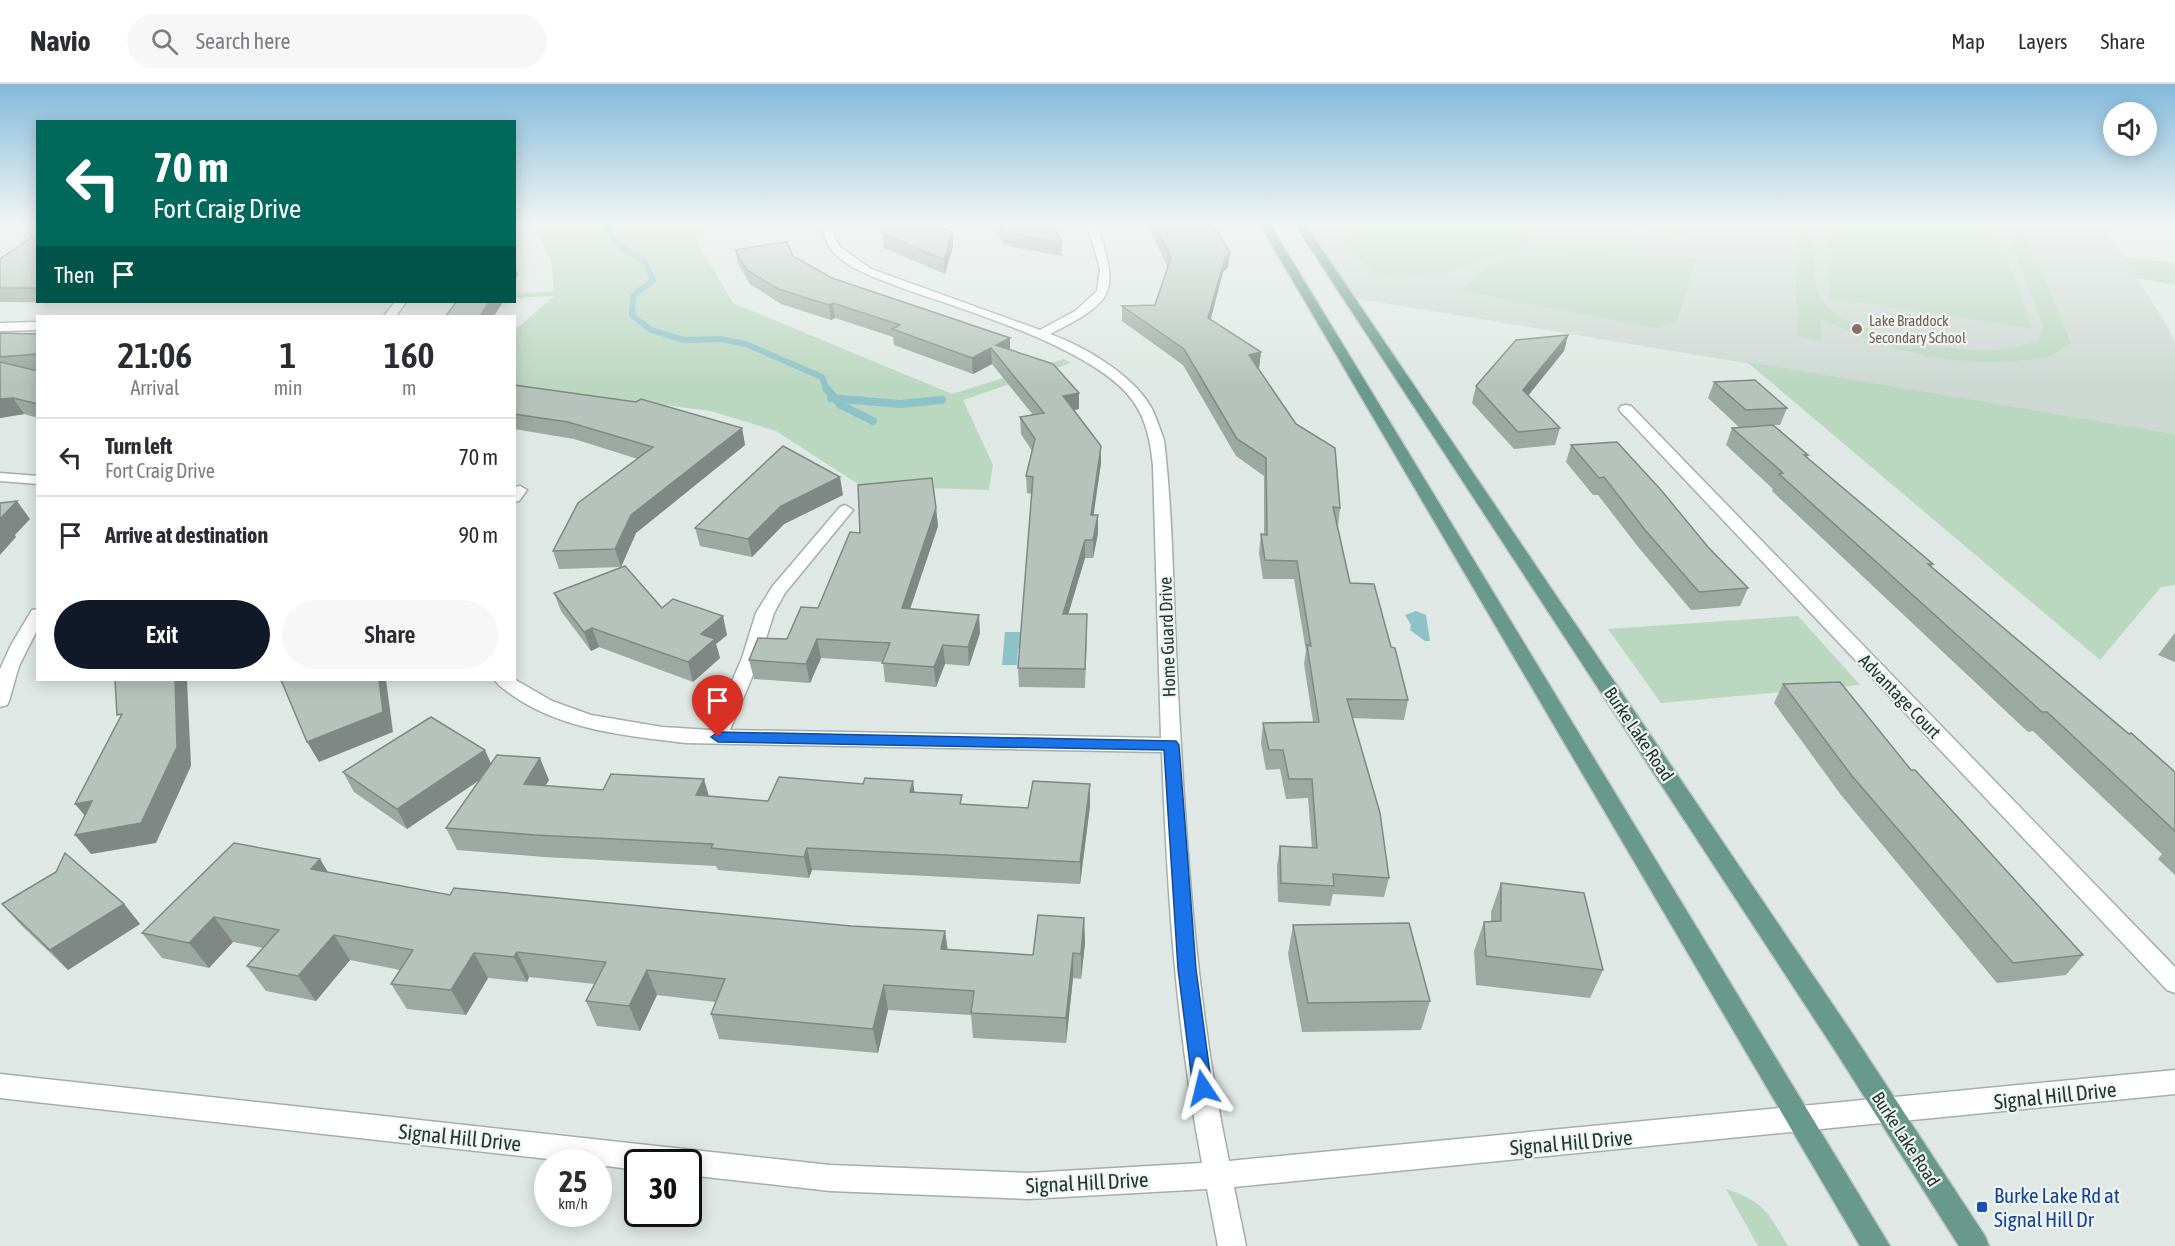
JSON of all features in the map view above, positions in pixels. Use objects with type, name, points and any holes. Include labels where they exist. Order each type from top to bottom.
[{"type":"main road","points":[[1296,277],[1876,1246]]},
{"type":"main road","name":"Burke Lake Road","points":[[1334,277],[1975,1246]]},
{"type":"street","name":"Home Guard Drive","points":[[884,277],[1041,334],[1073,348],[1114,374],[1136,396],[1151,421],[1157,440],[1160,466],[1171,745],[1187,969],[1198,1066],[1232,1246]]},
{"type":"street","points":[[1041,334],[1094,303],[1103,290],[1105,277]]},
{"type":"street","points":[[0,327],[36,326]]},
{"type":"street","name":"Advantage Court","points":[[1626,409],[2175,983]]},
{"type":"street","points":[[0,477],[36,480]]},
{"type":"street","points":[[718,737],[751,658],[765,613],[778,591],[845,510]]},
{"type":"street","points":[[0,701],[7,670],[21,640],[36,617]]},
{"type":"street","points":[[506,681],[542,704],[571,716],[610,726],[686,736],[1171,745]]},
{"type":"street","name":"Signal Hill Drive","points":[[0,1086],[830,1178],[1028,1186],[1219,1175],[2175,1082]]},
{"type":"shaded area","name":"Lake Braddock Secondary School","points":[[1339,277],[2136,277],[2166,324],[2175,344],[2175,434],[1353,298]]},
{"type":"green space","points":[[553,277],[718,277],[733,303],[952,394],[1064,359],[1071,363],[963,400],[993,465],[989,490],[861,486],[776,431],[711,411],[516,386],[516,329],[554,296],[516,298],[516,294],[554,291]]},
{"type":"green space","points":[[1691,277],[1677,322],[1656,328],[1462,291],[1473,278]]},
{"type":"green space","points":[[1796,277],[1815,277],[1817,292],[1827,306],[1844,318],[1867,328],[1894,337],[1948,347],[1989,350],[2014,347],[2038,340],[2043,326],[2025,277],[2044,277],[2071,343],[2045,358],[1972,362],[1945,359],[1893,347],[1820,318],[1822,341],[1797,336]]},
{"type":"green space","points":[[1829,277],[2014,277],[2033,329],[1830,298]]},
{"type":"green space","points":[[2175,277],[2175,285],[2137,278]]},
{"type":"green space","points":[[1747,362],[2175,434],[2175,585],[2161,587],[2100,660]]},
{"type":"green space","points":[[1798,616],[1860,685],[1661,703],[1608,629]]},
{"type":"green space","points":[[1726,1189],[1749,1199],[1764,1210],[1788,1246],[1758,1246]]},
{"type":"water","points":[[1416,611],[1426,615],[1430,641],[1425,641],[1410,630],[1411,625],[1405,615]]},
{"type":"water","points":[[1005,632],[1030,632],[1029,649],[1018,649],[1017,665],[1002,665]]},
{"type":"building","points":[[0,277],[36,277],[36,288],[0,288]]},
{"type":"building","points":[[759,277],[831,277],[1010,338],[996,345],[1053,364],[1079,393],[1063,396],[1101,446],[1091,515],[1098,515],[1093,540],[1085,540],[1063,614],[1087,614],[1085,669],[1018,668],[1033,477],[1026,476],[1035,439],[1020,417],[1044,413],[991,348],[972,358],[892,329],[900,325],[833,303],[829,305],[778,289]]},
{"type":"building","points":[[1164,277],[1220,277],[1208,318],[1261,352],[1249,355],[1296,424],[1335,448],[1340,508],[1333,507],[1350,583],[1374,584],[1391,647],[1395,648],[1408,700],[1347,699],[1380,813],[1389,878],[1333,874],[1334,886],[1281,883],[1280,846],[1317,848],[1312,779],[1289,779],[1283,750],[1269,750],[1263,723],[1319,722],[1307,645],[1311,646],[1297,561],[1265,560],[1261,534],[1267,535],[1266,458],[1237,439],[1184,349],[1122,306],[1155,305]]},
{"type":"building","points":[[455,303],[488,303],[481,315],[447,315]]},
{"type":"building","points":[[0,333],[36,334],[36,354],[0,357]]},
{"type":"building","points":[[1568,335],[1523,390],[1560,428],[1518,432],[1476,386],[1516,340]]},
{"type":"building","points":[[0,362],[36,371],[36,404],[13,398],[0,399]]},
{"type":"building","points":[[1755,380],[1787,408],[1746,410],[1714,382]]},
{"type":"building","points":[[516,385],[636,402],[641,399],[742,428],[631,515],[615,549],[553,551],[578,503],[653,447],[568,422],[516,414]]},
{"type":"building","points":[[1773,425],[1808,455],[1804,455],[1933,564],[1928,564],[2175,772],[2175,831],[2047,712],[2042,712],[1779,474],[1783,473],[1732,428]]},
{"type":"building","points":[[1617,442],[1661,490],[1708,547],[1748,588],[1699,592],[1645,530],[1604,477],[1599,478],[1571,445]]},
{"type":"building","points":[[783,446],[840,477],[781,506],[748,539],[695,528]]},
{"type":"building","points":[[932,478],[936,508],[902,608],[979,615],[968,647],[943,645],[934,667],[882,663],[890,643],[817,639],[806,664],[749,660],[758,638],[787,639],[801,607],[818,608],[850,532],[860,533],[858,485]]},
{"type":"building","points":[[17,501],[0,519],[0,503]]},
{"type":"building","points":[[625,566],[662,608],[673,599],[723,616],[701,634],[715,639],[688,662],[592,628],[584,632],[554,593]]},
{"type":"building","points":[[115,681],[175,681],[177,747],[141,823],[75,835],[92,801],[75,804],[122,714],[117,715]]},
{"type":"building","points":[[281,681],[379,681],[383,712],[307,742]]},
{"type":"building","points":[[1840,682],[1911,770],[1915,770],[2083,955],[2013,963],[1852,776],[1783,684]]},
{"type":"building","points":[[431,717],[485,750],[397,809],[343,772]]},
{"type":"building","points":[[497,755],[540,758],[524,784],[603,790],[611,774],[704,779],[696,795],[768,801],[779,777],[863,784],[865,778],[913,781],[910,792],[962,795],[960,804],[1028,808],[1033,781],[1090,784],[1080,862],[807,848],[804,857],[711,848],[713,844],[446,828]]},
{"type":"building","points":[[234,843],[320,859],[311,869],[450,895],[454,888],[851,926],[945,931],[941,949],[1033,955],[1038,915],[1084,918],[1081,954],[1073,953],[1066,1018],[971,1013],[974,991],[884,985],[873,1029],[711,1014],[725,979],[647,970],[629,1006],[586,1001],[606,962],[517,952],[514,957],[474,953],[451,990],[391,984],[413,950],[334,935],[298,976],[247,966],[279,930],[214,917],[189,943],[142,933]]},
{"type":"building","points":[[65,853],[124,904],[50,950],[2,904],[56,872]]},
{"type":"building","points":[[1501,883],[1584,893],[1603,970],[1486,956],[1484,922],[1501,921]]},
{"type":"building","points":[[1409,923],[1430,1001],[1308,1003],[1293,925]]},
{"type":"waterway","points":[[652,277],[653,280],[633,296],[632,315],[651,330],[684,340],[720,339],[746,344],[822,377],[826,388]]},
{"type":"waterway","points":[[826,388],[835,398]]},
{"type":"waterway","points":[[831,398],[835,398]]},
{"type":"waterway","points":[[835,398],[900,404],[942,400]]},
{"type":"waterway","points":[[835,398],[841,405],[873,421]]},
{"type":"place","name":"Lake Braddock Secondary School","points":[[1857,329]]},
{"type":"place","name":"Burke Lake Rd at Signal Hill Dr","points":[[1982,1207]]},
{"type":"route","points":[[718,737],[1171,745],[1187,969],[1198,1066],[1203,1088]]}]
